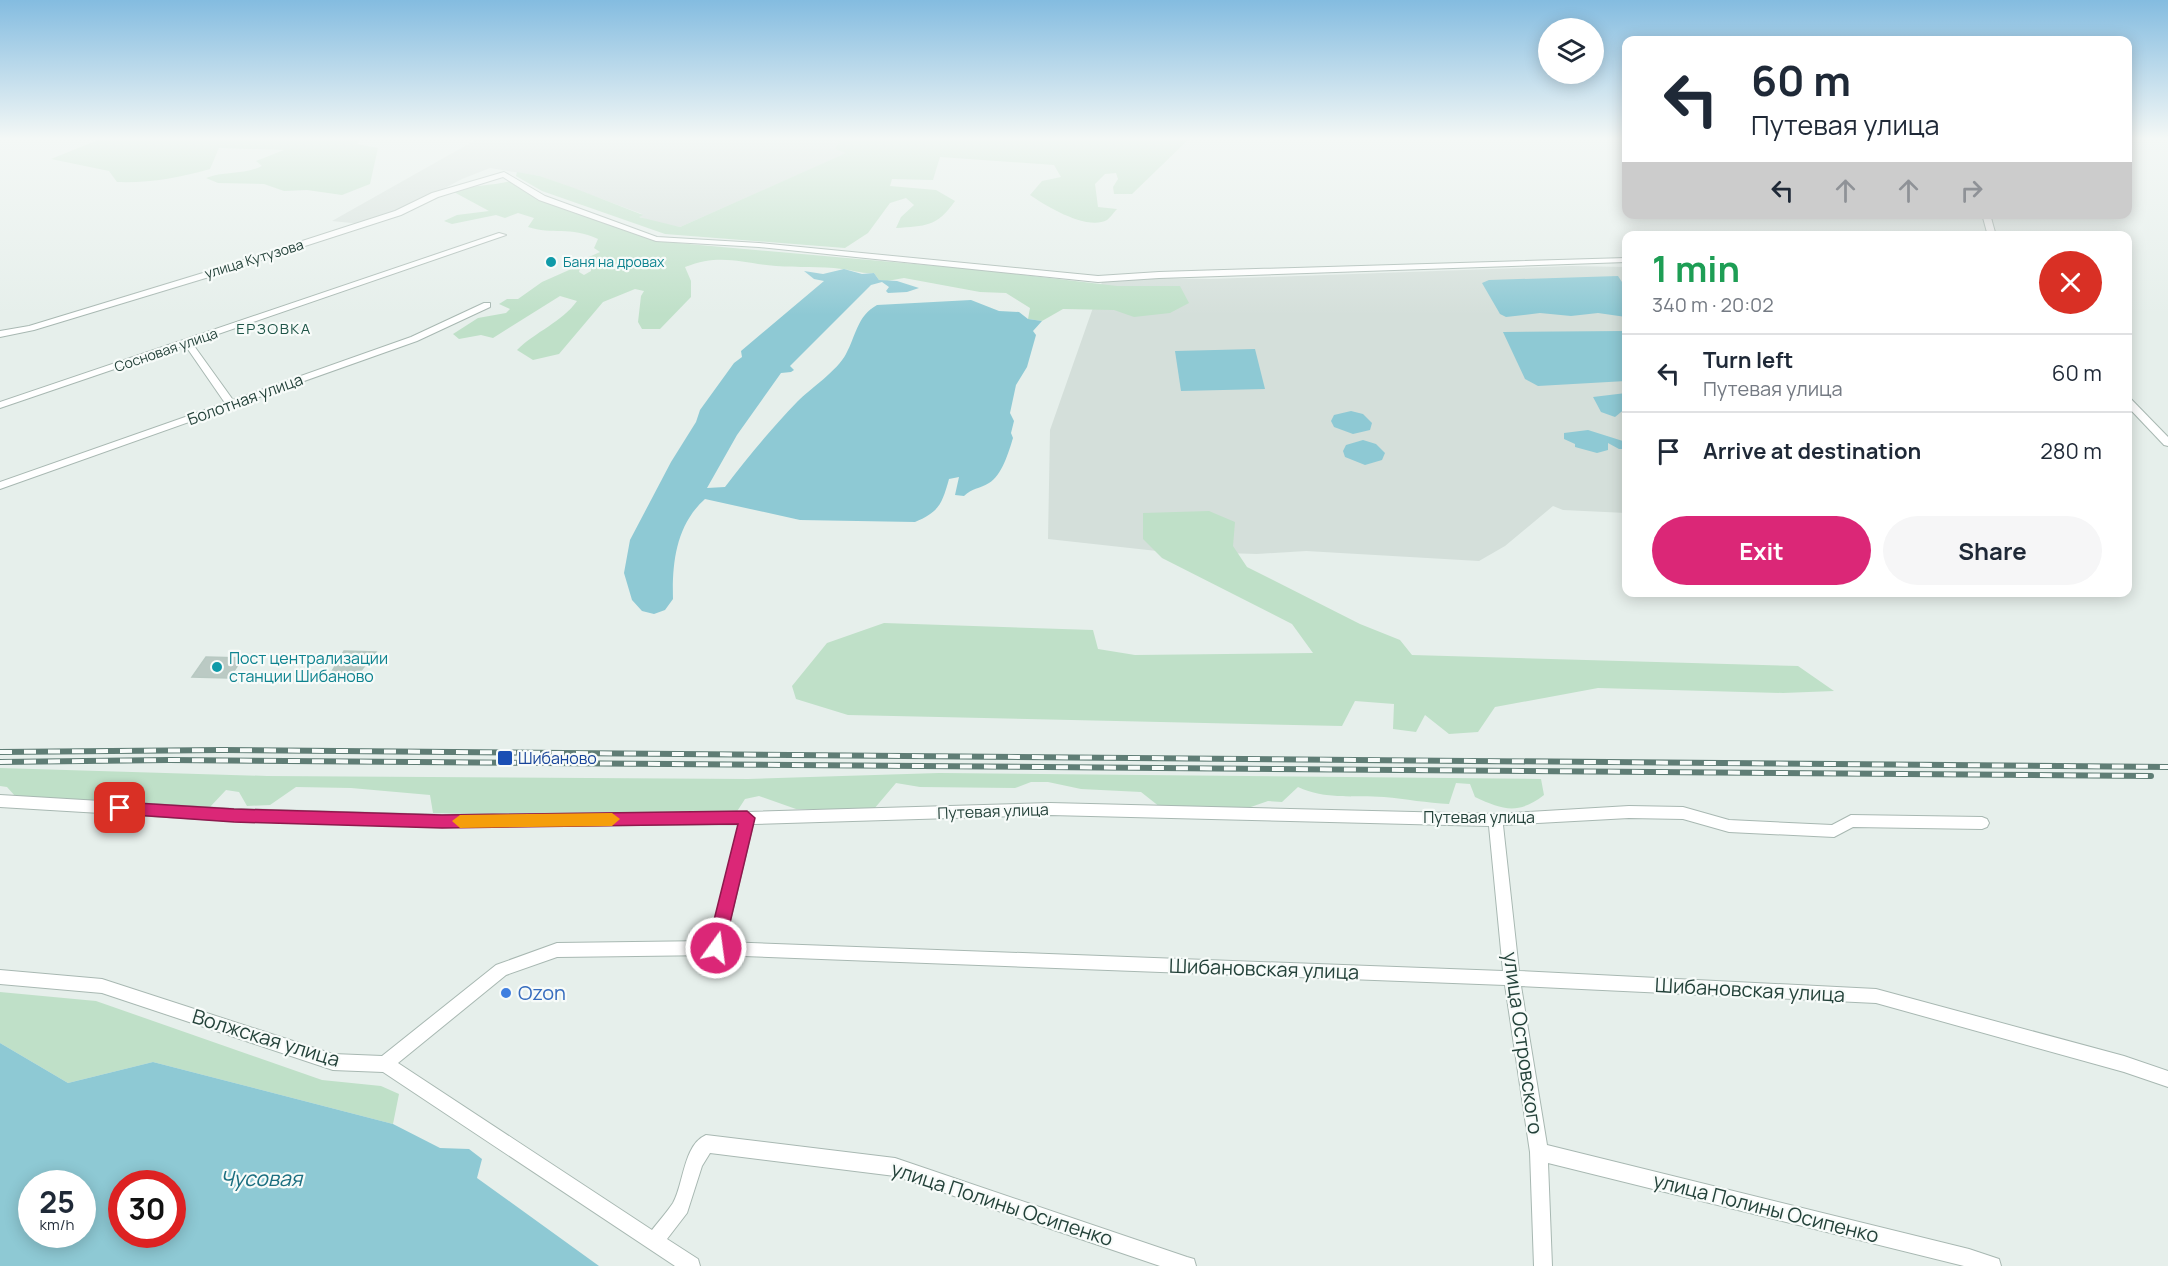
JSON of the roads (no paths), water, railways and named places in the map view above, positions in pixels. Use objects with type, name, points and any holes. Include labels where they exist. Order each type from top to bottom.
[{"type":"street","name":"улица Кутузова","points":[[0,334],[32,328],[228,268],[398,213],[432,197]]},
{"type":"street","name":"улица Кутузова","points":[[541,197],[656,238],[759,244],[1098,279],[1137,274],[1259,273],[1410,264],[1622,260]]},
{"type":"street","name":"Сосновая улица","points":[[0,405],[502,235]]},
{"type":"street","name":"Болотная улица","points":[[0,486],[414,339],[487,305]]},
{"type":"street","points":[[188,343],[231,404]]},
{"type":"street","points":[[2132,405],[2168,444]]},
{"type":"street","name":"Путевая улица","points":[[0,801],[225,815],[409,821],[747,818],[1050,809],[1495,820],[1629,812],[1683,813],[1729,826],[1834,831],[1851,821],[1982,823]]},
{"type":"street","points":[[716,948],[747,818]]},
{"type":"street","name":"улица Островского","points":[[1495,820],[1512,978],[1539,1152],[1543,1266]]},
{"type":"street","name":"Шибановская улица","points":[[385,1064],[501,970],[556,951],[716,948],[1512,978],[1876,996],[2124,1064],[2168,1079]]},
{"type":"street","name":"Волжская улица","points":[[0,977],[102,986],[333,1062],[385,1064]]},
{"type":"street","points":[[385,1064],[655,1240],[691,1266]]},
{"type":"street","name":"улица Полины Осипенко","points":[[655,1240],[681,1207],[695,1162],[706,1144],[895,1167],[1187,1266]]},
{"type":"street","name":"улица Полины Осипенко","points":[[1539,1152],[1970,1258],[1992,1266]]},
{"type":"water","points":[[844,269],[862,274],[874,273],[879,280],[897,281],[919,288],[907,292],[888,293],[886,291],[889,287],[882,282],[871,285],[790,366],[794,370],[781,373],[737,435],[707,488],[725,487],[787,412],[842,360],[861,321],[877,305],[971,300],[999,311],[1019,312],[1028,319],[1042,321],[1033,331],[1036,335],[1027,367],[1016,385],[1010,413],[1014,421],[1011,433],[1013,438],[998,475],[994,480],[964,496],[955,495],[959,477],[949,479],[938,506],[929,515],[915,522],[800,520],[705,499],[695,509],[678,545],[673,599],[665,610],[654,614],[642,611],[632,600],[624,573],[630,540],[671,462],[696,422],[700,410],[734,363],[742,357],[741,351],[824,281],[814,279],[804,271],[823,274]]},
{"type":"water","points":[[1618,276],[1622,282],[1622,316],[1598,313],[1571,316],[1540,313],[1506,317],[1500,314],[1482,283],[1489,280]]},
{"type":"water","points":[[1622,331],[1622,381],[1538,386],[1525,379],[1503,332]]},
{"type":"water","points":[[1255,349],[1265,389],[1181,391],[1175,351]]},
{"type":"water","points":[[1622,393],[1622,411],[1615,417],[1601,412],[1593,397]]},
{"type":"water","points":[[1351,411],[1363,414],[1372,423],[1370,430],[1353,434],[1334,427],[1331,421],[1334,415]]},
{"type":"water","points":[[1588,430],[1622,441],[1622,449],[1608,443],[1608,450],[1597,453],[1575,447],[1575,444],[1564,439],[1564,433]]},
{"type":"water","points":[[1363,440],[1376,444],[1385,453],[1382,460],[1365,465],[1345,457],[1343,451],[1346,445]]},
{"type":"water","name":"Чусовая","points":[[0,1043],[68,1083],[153,1062],[393,1124],[440,1148],[469,1149],[482,1159],[477,1178],[599,1266],[0,1266]]},
{"type":"railway","points":[[0,752],[223,750],[2168,767]]},
{"type":"railway","points":[[0,762],[169,760],[2151,776]]},
{"type":"place","name":"Баня на дровах","points":[[551,262]]},
{"type":"place","name":"Пост централизации станции Шибаново","points":[[217,667]]},
{"type":"place","name":"Шибаново","points":[[505,758]]},
{"type":"place","name":"Ozon","points":[[506,993]]},
{"type":"district","name":"ЕРЗОВКА","points":[[274,329]]}]
